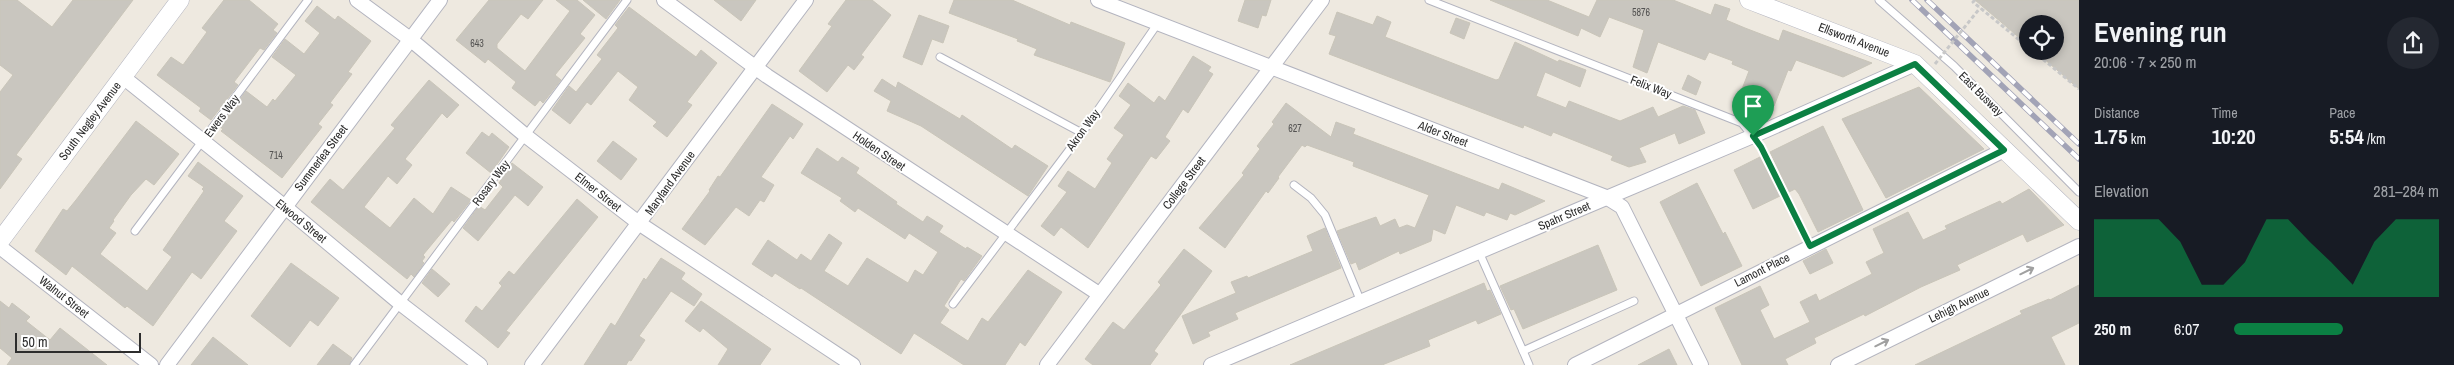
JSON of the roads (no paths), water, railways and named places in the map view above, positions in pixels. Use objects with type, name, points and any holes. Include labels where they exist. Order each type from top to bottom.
[{"type":"street","name":"South Negley Avenue","points":[[0,242],[180,0]]},
{"type":"street","name":"Elmer Street","points":[[357,0],[410,39],[526,136],[640,224],[853,365]]},
{"type":"street","name":"Summerlea Street","points":[[167,365],[440,0]]},
{"type":"street","name":"Holden Street","points":[[664,0],[755,68],[1099,294]]},
{"type":"street","name":"Maryland Avenue","points":[[532,365],[640,224],[806,0]]},
{"type":"street","name":"Alder Street","points":[[1098,0],[1606,197],[1622,207],[1674,315],[1701,365]]},
{"type":"street","name":"College Street","points":[[1047,365],[1322,0]]},
{"type":"street","name":"Ellsworth Avenue","points":[[1749,0],[1915,64],[2079,221]]},
{"type":"street","name":"Spahr Street","points":[[1211,365],[1753,136],[1915,64]]},
{"type":"street","name":"Elwood Street","points":[[123,78],[285,207],[401,304],[480,365]]},
{"type":"street","name":"Lamont Place","points":[[1575,365],[2004,150]]},
{"type":"street","name":"Lehigh Avenue","points":[[1838,365],[2079,246]]},
{"type":"street","name":"Walnut Street","points":[[0,247],[151,365]]},
{"type":"lane","name":"Ewers Way","points":[[135,231],[308,0]]},
{"type":"lane","name":"Rosary Way","points":[[354,365],[627,0]]},
{"type":"lane","name":"Felix Way","points":[[1429,0],[1742,123],[1761,147],[1810,246]]},
{"type":"lane","name":"East Busway","points":[[1879,0],[1954,66],[2079,192]]},
{"type":"lane","name":"Akron Way","points":[[952,304],[1082,133],[1158,23]]},
{"type":"lane","points":[[940,57],[1082,133]]},
{"type":"lane","points":[[1294,185],[1311,198],[1325,215],[1361,302]]},
{"type":"lane","points":[[1479,252],[1530,365]]},
{"type":"lane","points":[[1523,350],[1634,302]]},
{"type":"railway","points":[[1912,0],[2079,159]]},
{"type":"railway","points":[[1927,0],[2079,144]]}]
